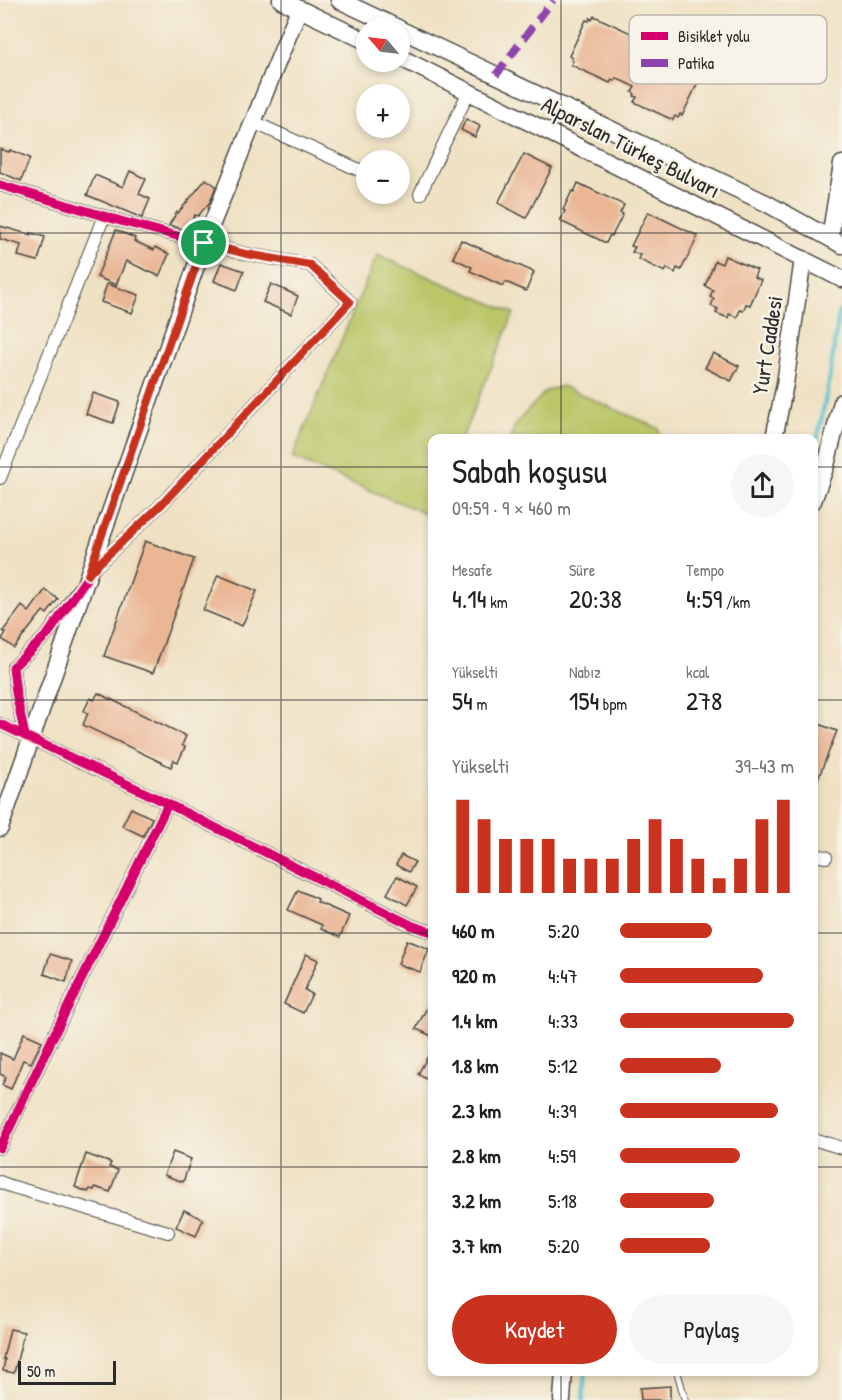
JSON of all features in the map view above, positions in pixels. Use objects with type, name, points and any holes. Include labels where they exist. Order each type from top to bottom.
[{"type":"street","points":[[281,0],[356,36]]},
{"type":"street","points":[[339,0],[376,18]]},
{"type":"street","points":[[0,828],[28,737],[88,575],[204,243],[299,9]]},
{"type":"street","points":[[410,34],[766,203],[836,242],[842,164]]},
{"type":"street","name":"Alparslan Türkeş Bulvarı","points":[[410,62],[842,279]]},
{"type":"street","points":[[420,194],[469,91]]},
{"type":"street","points":[[253,122],[356,168]]},
{"type":"street","points":[[0,185],[246,254],[310,265],[350,302],[162,504],[93,569],[48,634],[13,667],[16,693],[28,737]]},
{"type":"street","points":[[0,478],[104,216]]},
{"type":"street","name":"Yurt Caddesi","points":[[775,434],[785,384],[803,259]]},
{"type":"street","points":[[818,487],[842,402]]},
{"type":"street","points":[[0,724],[168,804],[413,926],[428,931]]},
{"type":"street","points":[[0,1148],[168,804]]},
{"type":"street","points":[[818,1141],[842,1148]]},
{"type":"street","points":[[0,1182],[168,1232]]},
{"type":"street","points":[[562,1400],[564,1376]]},
{"type":"lane","points":[[678,1376],[685,1400]]},
{"type":"green space","points":[[377,255],[514,313],[464,434],[428,434],[428,515],[292,458]]},
{"type":"green space","points":[[562,386],[658,428],[660,434],[512,434],[517,422],[546,391]]},
{"type":"building","points":[[594,16],[629,32],[629,84],[697,84],[682,116],[680,114],[678,118],[675,116],[673,120],[634,102],[637,97],[632,92],[635,87],[616,78],[610,83],[571,65],[573,61],[569,56],[586,20],[589,21],[590,18],[592,20]]},
{"type":"building","points":[[466,119],[480,126],[475,137],[461,130]]},
{"type":"building","points":[[0,149],[9,152],[10,150],[30,158],[21,181],[0,172]]},
{"type":"building","points":[[524,154],[552,168],[526,218],[498,203]]},
{"type":"building","points":[[130,171],[146,179],[139,194],[150,199],[142,218],[87,195],[95,175],[123,187]]},
{"type":"building","points":[[206,179],[216,186],[210,202],[198,216],[195,215],[187,230],[169,225],[177,212]]},
{"type":"building","points":[[578,183],[624,205],[620,213],[623,214],[606,243],[560,221],[572,191],[574,192]]},
{"type":"building","points":[[648,212],[698,236],[681,270],[677,268],[675,273],[667,268],[665,272],[638,259],[640,255],[632,252],[635,247],[631,246]]},
{"type":"building","points":[[0,226],[45,237],[38,261],[18,256],[21,245],[0,239]]},
{"type":"building","points":[[116,230],[135,238],[134,241],[169,254],[159,276],[126,261],[116,285],[97,277]]},
{"type":"building","points":[[461,240],[534,272],[526,291],[506,282],[503,286],[470,271],[472,267],[453,258]]},
{"type":"building","points":[[725,256],[757,270],[754,277],[761,280],[750,305],[746,304],[737,317],[729,314],[728,318],[716,313],[718,309],[711,306],[714,299],[710,297],[713,290],[705,286],[715,261],[722,264]]},
{"type":"building","points":[[221,263],[244,271],[237,290],[214,281]]},
{"type":"building","points":[[107,284],[139,295],[132,313],[101,302]]},
{"type":"building","points":[[271,284],[298,296],[291,314],[263,302]]},
{"type":"building","points":[[713,353],[739,366],[731,381],[705,368]]},
{"type":"building","points":[[93,393],[120,402],[113,423],[86,414]]},
{"type":"building","points":[[145,541],[194,559],[153,673],[104,656]]},
{"type":"building","points":[[218,575],[257,591],[242,626],[203,610]]},
{"type":"building","points":[[45,590],[58,599],[47,614],[43,611],[14,648],[2,639],[6,633],[3,631],[22,606],[29,612]]},
{"type":"building","points":[[98,693],[186,736],[182,745],[185,747],[178,762],[174,760],[171,767],[83,725],[88,713],[84,711],[90,698],[94,700]]},
{"type":"building","points":[[818,724],[837,731],[818,779]]},
{"type":"building","points":[[131,808],[152,818],[143,836],[122,826]]},
{"type":"building","points":[[401,855],[415,862],[409,872],[396,865]]},
{"type":"building","points":[[397,876],[417,887],[407,905],[387,894]]},
{"type":"building","points":[[298,890],[318,899],[317,902],[349,916],[340,937],[321,929],[322,925],[288,910]]},
{"type":"building","points":[[407,940],[428,949],[420,972],[398,964]]},
{"type":"building","points":[[50,954],[72,961],[66,982],[44,974]]},
{"type":"building","points":[[306,954],[318,960],[305,990],[312,994],[303,1013],[284,1004]]},
{"type":"building","points":[[428,1006],[428,1034],[416,1029]]},
{"type":"building","points":[[24,1033],[42,1041],[31,1063],[23,1060],[11,1089],[2,1085],[6,1077],[0,1074],[0,1053],[13,1059]]},
{"type":"building","points":[[428,1056],[428,1080],[418,1074]]},
{"type":"building","points":[[173,1152],[191,1159],[183,1182],[164,1175]]},
{"type":"building","points":[[86,1154],[111,1163],[109,1167],[118,1170],[110,1192],[95,1187],[94,1190],[90,1189],[88,1192],[75,1187]]},
{"type":"building","points":[[184,1210],[203,1219],[196,1236],[176,1227]]},
{"type":"building","points":[[10,1329],[24,1332],[14,1373],[3,1371],[5,1359],[3,1359]]},
{"type":"building","points":[[670,1386],[670,1400],[641,1400],[640,1388]]},
{"type":"waterway","points":[[818,436],[829,382],[839,311]]},
{"type":"waterway","points":[[583,1400],[585,1376]]},
{"type":"marked path","points":[[496,75],[553,0]]},
{"type":"cycle path","points":[[0,185],[124,222],[246,254],[310,265],[350,302],[162,504],[93,569],[48,634],[13,667],[25,736]]},
{"type":"cycle path","points":[[0,724],[150,795],[413,926],[428,931]]},
{"type":"cycle path","points":[[0,1148],[168,804]]},
{"type":"route","points":[[204,243],[246,254],[310,265],[350,302],[162,504],[88,575],[204,243]]}]
